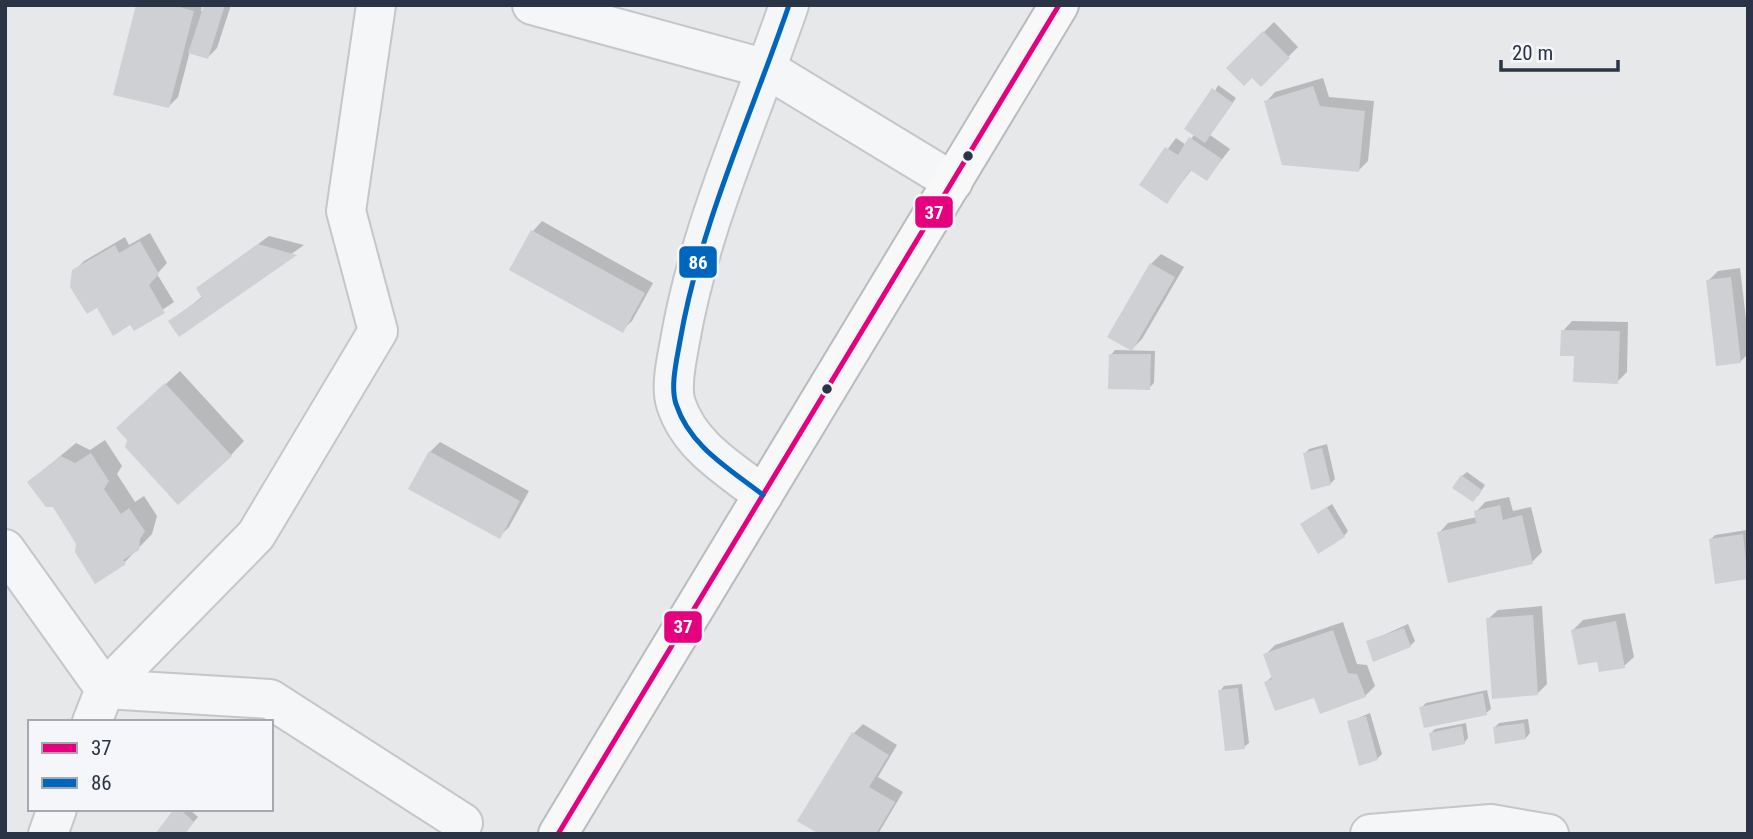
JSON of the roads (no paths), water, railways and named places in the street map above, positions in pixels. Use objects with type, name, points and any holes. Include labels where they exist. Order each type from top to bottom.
[{"type":"highway","points":[[558,834],[1059,5]]},
{"type":"street","points":[[98,705],[256,535],[377,331],[346,211],[376,5]]},
{"type":"street","points":[[532,5],[767,69],[953,182]]},
{"type":"street","points":[[763,495],[695,442],[676,403],[676,378],[688,296],[711,220],[789,5]]},
{"type":"street","points":[[5,549],[98,705]]},
{"type":"street","points":[[98,705],[270,699],[463,823]]},
{"type":"street","points":[[48,834],[56,811]]},
{"type":"street","points":[[1370,834],[1491,824],[1549,834]]}]
